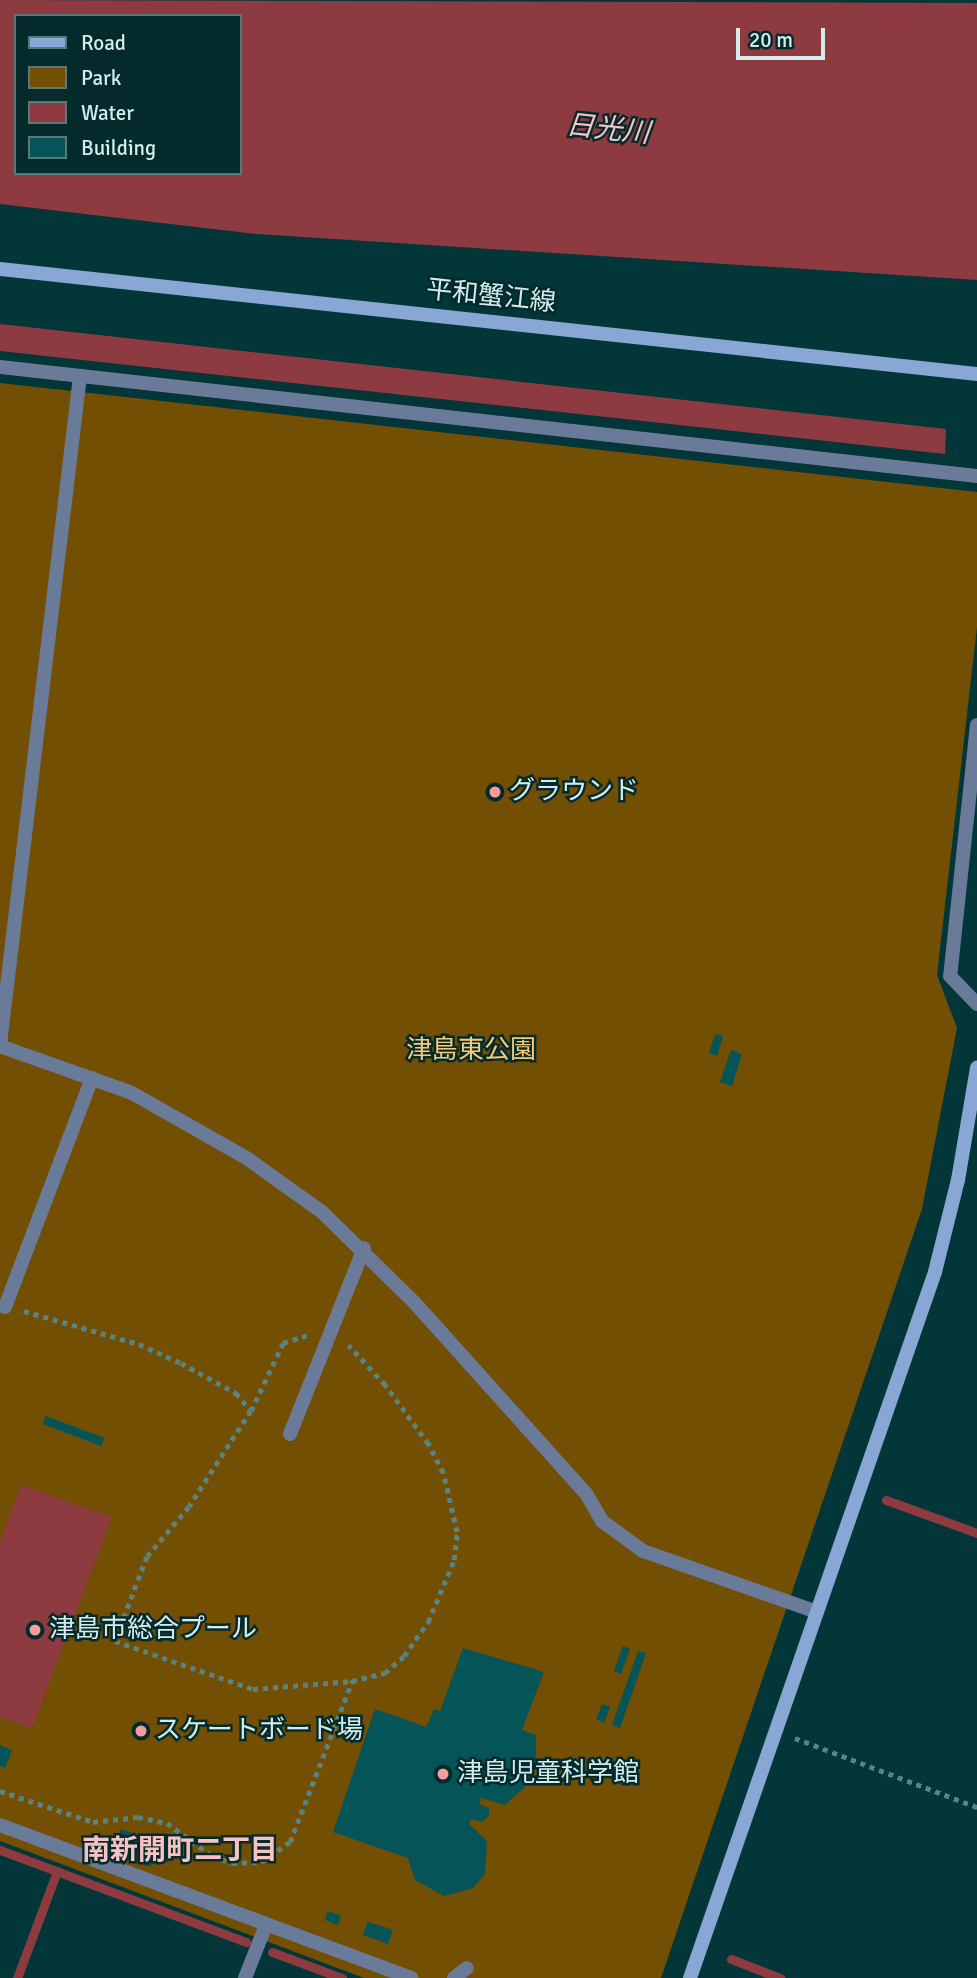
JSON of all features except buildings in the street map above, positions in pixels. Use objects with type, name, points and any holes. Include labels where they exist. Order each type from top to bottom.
[{"type":"main road","name":"平和蟹江線","points":[[0,269],[977,374]]},
{"type":"main road","points":[[690,1978],[778,1731],[935,1272],[958,1180],[977,1068]]},
{"type":"street","points":[[0,367],[977,476]]},
{"type":"street","points":[[80,376],[0,1045],[132,1093],[248,1159],[364,1248],[587,1495],[602,1521],[643,1551],[817,1612]]},
{"type":"street","points":[[977,725],[950,976],[977,1004]]},
{"type":"street","points":[[5,1307],[92,1078]]},
{"type":"street","points":[[290,1434],[364,1248]]},
{"type":"street","points":[[0,1825],[411,1978]]},
{"type":"street","points":[[245,1978],[266,1925]]},
{"type":"street","points":[[454,1978],[467,1968]]},
{"type":"path","points":[[5,1307],[139,1344],[206,1374],[236,1393],[251,1411]]},
{"type":"path","points":[[305,1335],[328,1338],[342,1339],[360,1356],[428,1444],[443,1472],[457,1532],[454,1560],[428,1622],[404,1656],[385,1673],[352,1681],[253,1689],[115,1641],[147,1557],[189,1507],[251,1411],[283,1343],[305,1335]]},
{"type":"path","points":[[0,1791],[93,1822],[138,1817],[167,1823],[212,1856],[232,1863],[261,1862],[290,1842],[299,1826],[352,1681]]},
{"type":"path","points":[[778,1731],[977,1807]]},
{"type":"green space","name":"津島東公園","points":[[0,383],[977,492],[977,627],[937,975],[957,1028],[922,1209],[661,1978],[364,1978],[0,1841]]},
{"type":"water","name":"日光川","points":[[0,0],[977,3],[977,280],[257,234],[0,204]]},
{"type":"water","points":[[0,324],[946,429],[945,454],[0,351]]},
{"type":"water","name":"津島市総合プール","points":[[21,1485],[112,1517],[32,1728],[0,1717],[0,1542]]},
{"type":"waterway","points":[[886,1500],[977,1533]]},
{"type":"waterway","points":[[0,1850],[246,1942]]},
{"type":"waterway","points":[[17,1978],[57,1871]]},
{"type":"waterway","points":[[272,1952],[342,1978]]},
{"type":"waterway","points":[[731,1959],[780,1978]]},
{"type":"place","name":"グラウンド","points":[[495,792]]},
{"type":"place","name":"津島市総合プール","points":[[35,1630]]},
{"type":"place","name":"スケートボード場","points":[[141,1731]]},
{"type":"place","name":"津島児童科学館","points":[[443,1774]]},
{"type":"district","name":"南新開町二丁目","points":[[180,1850]]}]
